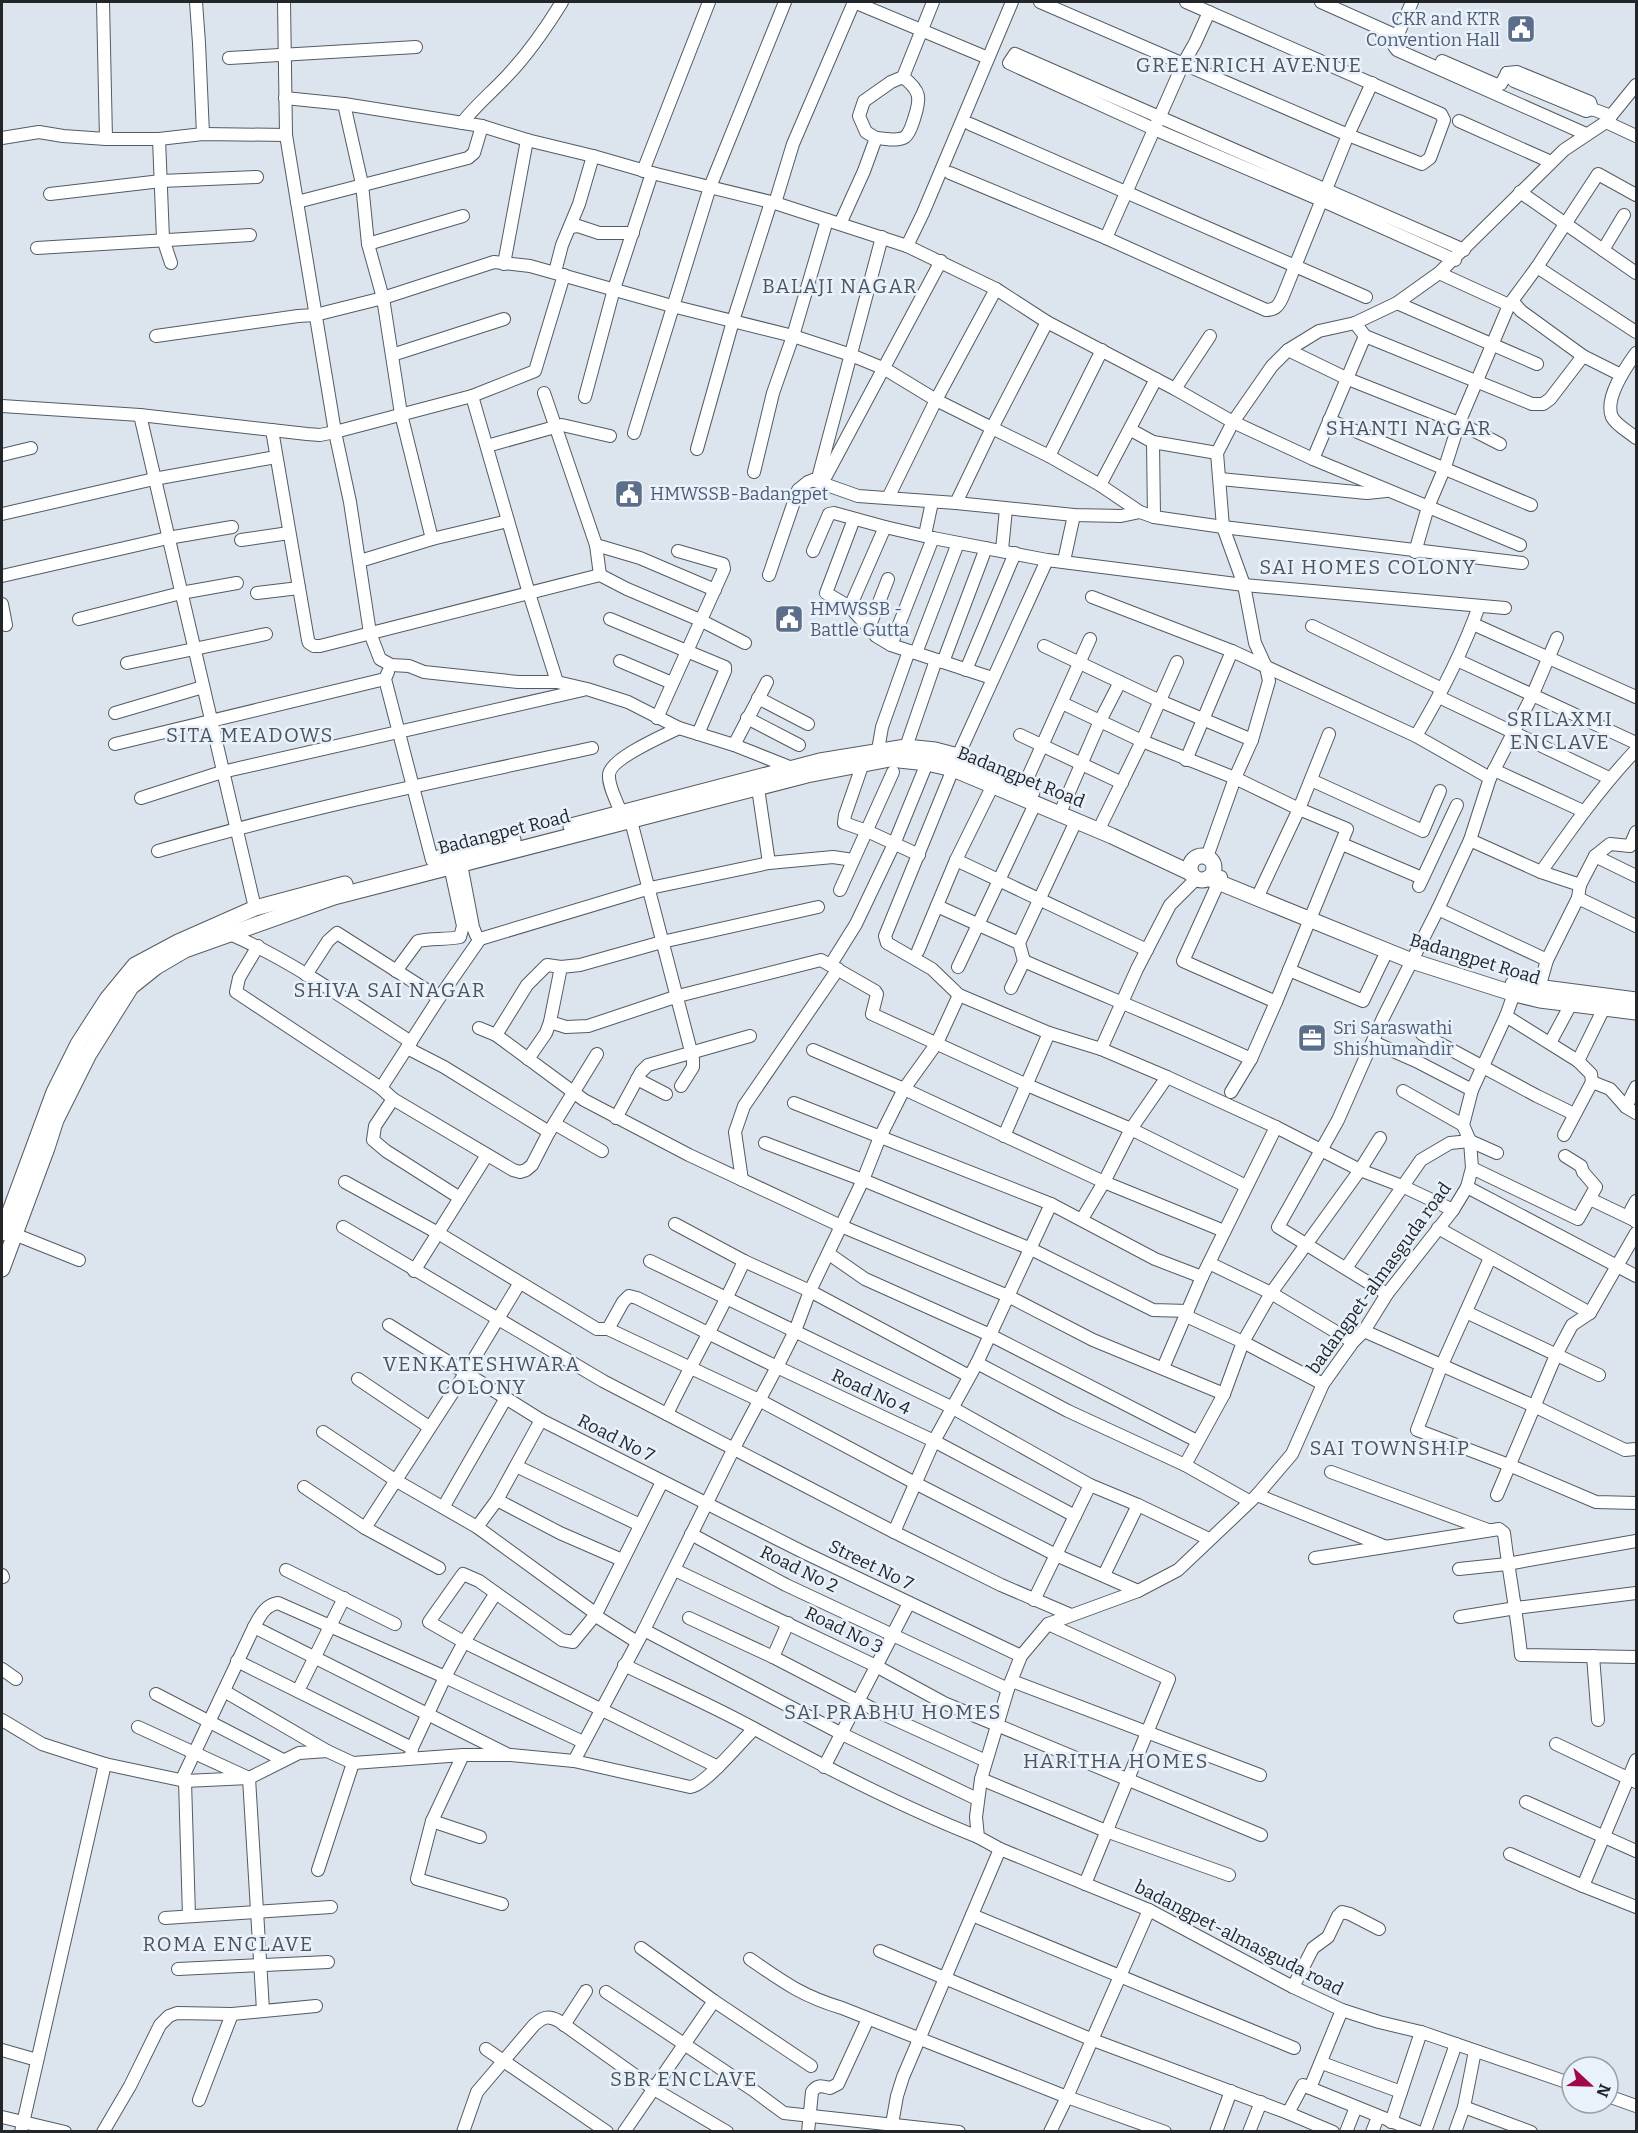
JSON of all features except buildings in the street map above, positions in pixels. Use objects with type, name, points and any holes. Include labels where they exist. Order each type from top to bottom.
[{"type":"main road","name":"Badangpet Road","points":[[2,1269],[8,1234],[54,1092],[78,1044],[107,999],[135,965],[178,942],[255,908],[456,865],[792,768],[878,750],[906,747],[935,750],[992,787],[1387,951],[1571,1004],[1636,1012]]},
{"type":"main road","name":"Badangpet Road","points":[[8,1234],[47,1148],[56,1120],[89,1054],[131,987],[156,967],[185,950],[358,885],[432,860],[758,789],[807,775],[890,759],[956,763],[1023,788],[1102,823],[1206,875]]},
{"type":"main road","points":[[1206,875],[1197,857],[1207,857]]},
{"type":"main road","name":"Badangpet Road","points":[[1311,918],[1413,958]]},
{"type":"main road","name":"Badangpet Road","points":[[1516,989],[1539,988],[1636,1000]]},
{"type":"street","points":[[103,2],[106,139]]},
{"type":"street","points":[[196,2],[200,43],[203,134]]},
{"type":"street","points":[[284,2],[286,135],[335,432],[360,561],[370,633],[380,658],[391,665],[409,666],[424,672],[557,682],[587,689],[628,702],[679,728],[734,745],[792,768]]},
{"type":"street","points":[[462,123],[471,111],[507,77],[562,2]]},
{"type":"street","points":[[585,397],[648,172],[709,2]]},
{"type":"street","points":[[634,433],[710,187],[785,2]]},
{"type":"street","points":[[697,449],[734,321],[793,144],[854,2],[988,58]]},
{"type":"street","points":[[903,77],[912,84],[918,94],[919,105],[910,130],[904,137],[876,138],[866,132],[859,116],[864,101],[891,82],[903,77],[933,2]]},
{"type":"street","points":[[907,246],[1012,2]]},
{"type":"street","points":[[1040,2],[1348,135],[1422,164],[1430,158],[1444,120],[1443,116],[1186,2]]},
{"type":"street","points":[[1321,2],[1398,36]]},
{"type":"street","points":[[1412,2],[1394,46],[1397,50],[1586,134]]},
{"type":"street","points":[[1106,238],[1183,64],[1209,12]]},
{"type":"street","points":[[229,58],[416,47]]},
{"type":"street","points":[[1455,260],[1324,195],[1160,117],[1015,54],[1009,63],[1154,129],[1324,195],[1464,250]]},
{"type":"street","points":[[1426,54],[1497,85],[1501,84],[1507,74],[1517,72],[1590,102],[1592,109],[1636,136]]},
{"type":"street","points":[[950,173],[1106,238],[1266,310],[1274,309],[1279,305],[1348,135],[1372,83]]},
{"type":"street","points":[[1207,857],[1235,778],[1252,740],[1269,681],[1266,667],[1255,643],[1244,585],[1223,527],[1217,453],[1233,422],[1272,366],[1288,350],[1319,331],[1355,323],[1397,303],[1439,273],[1455,260],[1564,150],[1609,119],[1636,85]]},
{"type":"street","points":[[285,98],[344,104],[482,126],[527,140],[773,203],[907,246],[996,289],[1047,322],[1233,422],[1312,459],[1520,545]]},
{"type":"street","points":[[344,104],[362,184],[368,244],[383,298],[401,414],[432,539]]},
{"type":"street","points":[[1459,121],[1551,162]]},
{"type":"street","points":[[970,124],[1366,297]]},
{"type":"street","points":[[297,202],[468,158],[474,153],[482,126]]},
{"type":"street","points":[[2,138],[39,132],[106,139],[159,139],[203,134],[286,135]]},
{"type":"street","points":[[840,224],[876,138]]},
{"type":"street","points":[[159,139],[163,239],[171,263]]},
{"type":"street","points":[[504,264],[527,140]]},
{"type":"street","points":[[2,406],[140,414],[320,435],[472,396],[535,371],[559,273],[562,244],[571,227],[593,156]]},
{"type":"street","points":[[1415,552],[1428,507],[1445,467],[1459,423],[1491,345],[1511,304],[1599,174],[1636,195]]},
{"type":"street","points":[[50,194],[161,181],[257,177]]},
{"type":"street","points":[[1520,192],[1636,273]]},
{"type":"street","points":[[1604,250],[1624,215]]},
{"type":"street","points":[[368,244],[464,216]]},
{"type":"street","points":[[754,472],[773,393],[793,336],[827,220]]},
{"type":"street","points":[[571,227],[578,226],[599,233],[633,232]]},
{"type":"street","points":[[37,248],[249,235]]},
{"type":"street","points":[[816,479],[882,237]]},
{"type":"street","points":[[769,575],[798,490],[826,476],[941,261]]},
{"type":"street","points":[[156,336],[315,315],[383,298],[494,262],[530,266],[672,306],[793,336],[851,355],[885,369],[936,400],[1048,456],[1100,485],[1140,512],[1154,517],[1415,552],[1522,563]]},
{"type":"street","points":[[1537,267],[1636,332]]},
{"type":"street","points":[[1439,273],[1511,304],[1583,356],[1621,375]]},
{"type":"street","points":[[888,498],[936,400],[996,289]]},
{"type":"street","points":[[1397,303],[1537,364]]},
{"type":"street","points":[[392,355],[504,319]]},
{"type":"street","points":[[956,503],[1047,322]]},
{"type":"street","points":[[1355,323],[1365,336],[1532,404],[1543,404],[1550,399],[1583,356]]},
{"type":"street","points":[[1175,389],[1210,336]]},
{"type":"street","points":[[1312,459],[1365,336]]},
{"type":"street","points":[[1048,456],[1102,350]]},
{"type":"street","points":[[1288,350],[1348,379],[1459,423],[1500,444]]},
{"type":"street","points":[[1636,355],[1615,386],[1611,413],[1613,419],[1636,438]]},
{"type":"street","points":[[1100,485],[1156,379]]},
{"type":"street","points":[[544,393],[596,545],[600,574]]},
{"type":"street","points":[[472,396],[557,682]]},
{"type":"street","points":[[140,414],[255,908]]},
{"type":"street","points":[[1329,420],[1531,505]]},
{"type":"street","points":[[486,446],[567,425],[610,436]]},
{"type":"street","points":[[272,430],[310,645],[320,646],[600,574],[627,589],[700,620],[745,643]]},
{"type":"street","points":[[1131,430],[1153,442],[1217,453]]},
{"type":"street","points":[[1153,442],[1154,517]]},
{"type":"street","points":[[2,455],[31,448]]},
{"type":"street","points":[[2,514],[154,479],[276,457]]},
{"type":"street","points":[[816,479],[858,496],[1074,515],[1121,516],[1140,512]]},
{"type":"street","points":[[1220,479],[1367,493],[1388,490]]},
{"type":"street","points":[[891,645],[929,536],[932,502]]},
{"type":"street","points":[[1002,550],[1006,509]]},
{"type":"street","points":[[813,551],[828,514],[834,513],[885,527],[1047,560],[1244,585],[1505,609]]},
{"type":"street","points":[[1065,561],[1074,515]]},
{"type":"street","points":[[854,519],[826,593],[850,608],[876,636],[891,645],[992,678]]},
{"type":"street","points":[[360,561],[432,539],[508,521]]},
{"type":"street","points":[[2,576],[168,538],[232,527]]},
{"type":"street","points":[[850,608],[885,527]]},
{"type":"street","points":[[241,540],[290,532]]},
{"type":"street","points":[[878,750],[882,727],[958,543]]},
{"type":"street","points":[[596,545],[640,558],[715,590]]},
{"type":"street","points":[[906,747],[986,548]]},
{"type":"street","points":[[657,718],[724,568],[723,564],[678,551]]},
{"type":"street","points":[[966,670],[1015,553]]},
{"type":"street","points":[[1047,560],[992,678],[956,763],[885,936],[887,943],[932,969],[958,995],[1049,1033],[1101,1049],[1167,1077],[1276,1127],[1360,1170],[1402,1186],[1453,1210]]},
{"type":"street","points":[[869,628],[888,579]]},
{"type":"street","points":[[79,619],[181,593],[237,583]]},
{"type":"street","points":[[257,593],[299,588]]},
{"type":"street","points":[[1092,597],[1232,651],[1416,736],[1492,774],[1583,811]]},
{"type":"street","points":[[2,604],[6,625]]},
{"type":"street","points":[[1416,736],[1457,660],[1479,606]]},
{"type":"street","points":[[610,619],[725,667],[726,670],[698,734]]},
{"type":"street","points":[[1473,624],[1636,696]]},
{"type":"street","points":[[1311,626],[1512,732],[1609,778]]},
{"type":"street","points":[[128,663],[266,634]]},
{"type":"street","points":[[1387,1294],[1278,1227],[1322,1150],[1438,909],[1470,840],[1492,774],[1532,696],[1557,638]]},
{"type":"street","points":[[1023,788],[1090,639]]},
{"type":"street","points":[[1044,646],[1160,701],[1252,740]]},
{"type":"street","points":[[1186,760],[1232,651]]},
{"type":"street","points":[[1457,660],[1636,743]]},
{"type":"street","points":[[620,661],[672,683]]},
{"type":"street","points":[[1102,823],[1177,662]]},
{"type":"street","points":[[391,665],[385,679],[432,860]]},
{"type":"street","points":[[115,744],[385,679]]},
{"type":"street","points":[[734,745],[767,682]]},
{"type":"street","points":[[1063,806],[1100,721],[1120,682]]},
{"type":"street","points":[[115,713],[203,687]]},
{"type":"street","points":[[141,798],[222,772],[587,689]]},
{"type":"street","points":[[758,698],[808,724]]},
{"type":"street","points":[[1062,703],[1142,741],[1235,778],[1347,829],[1276,1002],[1251,1059],[1232,1092]]},
{"type":"street","points":[[747,718],[799,745]]},
{"type":"street","points":[[679,728],[624,757],[610,768],[609,774],[650,888],[692,1053],[693,1067],[681,1086]]},
{"type":"street","points":[[1020,735],[1122,783]]},
{"type":"street","points":[[1258,896],[1299,809],[1329,735]]},
{"type":"street","points":[[158,851],[236,828],[413,786],[592,748]]},
{"type":"street","points":[[1541,872],[1583,811],[1609,778],[1636,750]]},
{"type":"street","points":[[863,763],[843,819],[844,823],[920,855]]},
{"type":"street","points":[[742,1180],[735,1132],[744,1106],[834,966],[894,844],[927,763]]},
{"type":"street","points":[[840,890],[892,772]]},
{"type":"street","points":[[1311,780],[1423,831],[1440,791]]},
{"type":"street","points":[[918,951],[957,860],[992,787]]},
{"type":"street","points":[[758,789],[769,862]]},
{"type":"street","points":[[958,967],[1035,804]]},
{"type":"street","points":[[1342,844],[1421,882],[1457,805]]},
{"type":"street","points":[[1011,988],[1024,961],[1018,943],[1076,821]]},
{"type":"street","points":[[1539,988],[1547,960],[1578,898],[1580,885],[1595,856],[1610,844],[1630,846],[1636,832]]},
{"type":"street","points":[[1470,840],[1541,872],[1580,885]]},
{"type":"street","points":[[1595,856],[1636,876]]},
{"type":"street","points":[[381,1088],[480,939],[650,888],[769,862],[833,857],[853,860]]},
{"type":"street","points":[[957,860],[1147,950]]},
{"type":"street","points":[[456,865],[473,927],[480,939]]},
{"type":"street","points":[[396,971],[417,941],[460,937],[463,926],[456,865]]},
{"type":"street","points":[[1101,1049],[1170,905],[1206,875]]},
{"type":"street","points":[[1206,875],[1183,962],[1276,1002]]},
{"type":"street","points":[[1578,898],[1636,926]]},
{"type":"street","points":[[937,906],[1018,943]]},
{"type":"street","points":[[496,1035],[527,985],[547,964],[561,967],[586,963],[662,942],[818,907]]},
{"type":"street","points":[[1438,909],[1547,960]]},
{"type":"street","points":[[306,975],[328,941],[337,933],[439,998]]},
{"type":"street","points":[[230,934],[258,946],[306,975],[444,1067],[552,1128],[602,1151]]},
{"type":"street","points":[[258,946],[240,978],[236,992],[381,1088],[393,1099],[513,1170],[520,1172],[532,1165],[597,1054]]},
{"type":"street","points":[[1289,970],[1363,1001],[1387,951]]},
{"type":"street","points":[[550,1022],[566,1027],[588,1026],[678,996],[821,960],[875,990],[877,994],[872,1014],[1027,1085],[1131,1129],[1246,1186]]},
{"type":"street","points":[[1024,961],[1251,1059]]},
{"type":"street","points":[[528,1059],[546,1033],[550,1022],[561,967]]},
{"type":"street","points":[[1402,1091],[1463,1125],[1472,1090],[1516,989]]},
{"type":"street","points":[[574,1761],[675,1570],[734,1448],[795,1331],[810,1292],[904,1089],[937,1043],[958,995]]},
{"type":"street","points":[[1550,1044],[1571,1004]]},
{"type":"street","points":[[1578,1061],[1604,1008]]},
{"type":"street","points":[[1506,1016],[1578,1061],[1591,1074],[1592,1082],[1564,1135]]},
{"type":"street","points":[[479,1028],[496,1035],[575,1091],[584,1100],[689,1155],[841,1226],[1008,1296],[1093,1340],[1224,1394]]},
{"type":"street","points":[[1004,1136],[1049,1033]]},
{"type":"street","points":[[1422,1034],[1574,1114]]},
{"type":"street","points":[[616,1118],[643,1068],[750,1036]]},
{"type":"street","points":[[1373,1042],[1472,1090]]},
{"type":"street","points":[[813,1050],[904,1089],[1104,1182],[1224,1232]]},
{"type":"street","points":[[1082,1219],[1131,1129],[1167,1077]]},
{"type":"street","points":[[637,1079],[666,1094]]},
{"type":"street","points":[[1592,1082],[1610,1089],[1631,1110]]},
{"type":"street","points":[[1631,1110],[1636,1087]]},
{"type":"street","points":[[393,1099],[375,1126],[373,1140],[386,1151],[460,1198]]},
{"type":"street","points":[[794,1103],[1051,1204],[1155,1259],[1202,1277]]},
{"type":"street","name":"badangpet-almasguda road","points":[[1048,1624],[1138,1591],[1178,1570],[1253,1498],[1292,1454],[1323,1384],[1353,1342],[1364,1331],[1387,1294],[1453,1210],[1467,1187],[1472,1168],[1470,1141],[1463,1125]]},
{"type":"street","points":[[1163,1368],[1202,1277],[1276,1127]]},
{"type":"street","points":[[1185,1466],[1224,1394],[1243,1342],[1271,1293],[1360,1170],[1380,1138]]},
{"type":"street","points":[[1346,1268],[1421,1160],[1450,1143],[1470,1141],[1497,1153]]},
{"type":"street","points":[[765,1143],[863,1180],[1031,1249],[1153,1310],[1187,1314],[1323,1384]]},
{"type":"street","points":[[414,1271],[487,1155]]},
{"type":"street","points":[[1472,1168],[1578,1219],[1596,1187],[1583,1172],[1581,1166],[1565,1156]]},
{"type":"street","points":[[345,1182],[438,1233],[597,1329],[608,1329],[759,1400],[1056,1555],[1138,1591]]},
{"type":"street","points":[[1467,1187],[1636,1276]]},
{"type":"street","points":[[1590,1198],[1635,1221]]},
{"type":"street","points":[[1635,1221],[1631,1210],[1636,1201]]},
{"type":"street","points":[[894,1532],[934,1441],[977,1363],[1051,1204]]},
{"type":"street","points":[[675,1224],[969,1376]]},
{"type":"street","points":[[343,1227],[603,1381],[894,1532],[1071,1616]]},
{"type":"street","points":[[1438,1228],[1590,1313]]},
{"type":"street","points":[[1497,1495],[1556,1354],[1572,1325],[1590,1313],[1636,1233]]},
{"type":"street","points":[[8,1234],[79,1260]]},
{"type":"street","points":[[829,1254],[865,1279],[990,1335],[1197,1442]]},
{"type":"street","points":[[1490,1258],[1441,1367],[1417,1430],[1509,1465],[1596,1502],[1636,1503]]},
{"type":"street","points":[[651,1261],[951,1407],[1090,1485],[1138,1504],[1209,1539]]},
{"type":"street","points":[[667,1414],[689,1367],[728,1298],[744,1261]]},
{"type":"street","points":[[1209,1263],[1271,1293],[1353,1342]]},
{"type":"street","points":[[365,1528],[466,1372],[519,1284]]},
{"type":"street","name":"Road No 4","points":[[608,1329],[629,1296],[649,1304],[934,1441],[1075,1516]]},
{"type":"street","points":[[1466,1312],[1599,1376]]},
{"type":"street","name":"Road No 7","points":[[389,1325],[541,1420],[707,1503]]},
{"type":"street","points":[[1364,1331],[1441,1367],[1534,1406],[1625,1450],[1636,1449]]},
{"type":"street","points":[[977,1363],[1068,1411],[1253,1498],[1386,1547]]},
{"type":"street","points":[[358,1379],[429,1427]]},
{"type":"street","points":[[444,1506],[506,1398]]},
{"type":"street","points":[[477,1527],[497,1500],[541,1420]]},
{"type":"street","points":[[323,1432],[395,1480],[444,1506],[477,1527],[611,1627],[637,1642]]},
{"type":"street","points":[[516,1466],[640,1525]]},
{"type":"street","points":[[1331,1472],[1489,1530]]},
{"type":"street","points":[[662,1482],[596,1614],[575,1641],[567,1642],[476,1578],[463,1574],[429,1622],[464,1642],[718,1767]]},
{"type":"street","points":[[1034,1600],[1090,1485]]},
{"type":"street","points":[[304,1487],[365,1528],[439,1568]]},
{"type":"street","points":[[497,1500],[560,1533],[622,1560]]},
{"type":"street","name":"Street No 7","points":[[707,1503],[803,1552],[1021,1656]]},
{"type":"street","points":[[1104,1575],[1138,1504]]},
{"type":"street","points":[[1315,1558],[1499,1529],[1504,1533],[1521,1655],[1636,1656]]},
{"type":"street","name":"Road No 2","points":[[691,1534],[786,1585],[1010,1685],[1260,1775]]},
{"type":"street","points":[[1459,1569],[1508,1564],[1636,1541]]},
{"type":"street","points":[[286,1570],[395,1624]]},
{"type":"street","name":"Road No 3","points":[[675,1570],[876,1666],[944,1703],[1261,1835]]},
{"type":"street","points":[[411,1753],[445,1677],[464,1642],[496,1593]]},
{"type":"street","points":[[1460,1617],[1636,1593]]},
{"type":"street","points":[[298,1691],[344,1599]]},
{"type":"street","points":[[189,1916],[183,1780],[254,1627],[265,1610],[272,1604],[278,1603],[445,1677],[583,1742]]},
{"type":"street","points":[[824,1767],[909,1603]]},
{"type":"street","points":[[689,1618],[773,1657],[883,1714],[986,1761]]},
{"type":"street","points":[[773,1657],[789,1623]]},
{"type":"street","points":[[978,1836],[976,1817],[981,1779],[1010,1685],[1021,1656],[1048,1624],[1169,1679],[1084,1884]]},
{"type":"street","points":[[254,1627],[511,1755]]},
{"type":"street","points":[[644,1630],[842,1734],[977,1799]]},
{"type":"street","points":[[1593,1656],[1598,1720]]},
{"type":"street","points":[[237,1661],[298,1691],[411,1753]]},
{"type":"street","name":"badangpet-almasguda road","points":[[624,1665],[932,1819],[978,1836],[1000,1849],[1149,1910],[1293,1987],[1342,2010],[1420,2032],[1560,2080]]},
{"type":"street","points":[[2,1669],[16,1679]]},
{"type":"street","points":[[224,1691],[327,1751],[353,1762],[411,1753],[511,1755],[574,1761],[690,1787],[696,1786],[718,1767],[754,1729]]},
{"type":"street","points":[[156,1694],[284,1760]]},
{"type":"street","points":[[2,1720],[42,1743],[105,1764],[183,1780],[249,1778],[299,1753],[327,1751]]},
{"type":"street","points":[[138,1727],[249,1778]]},
{"type":"street","points":[[1556,1743],[1633,1780]]},
{"type":"street","points":[[463,1755],[432,1821],[417,1879],[502,1904]]},
{"type":"street","points":[[1583,1886],[1604,1836],[1633,1780],[1636,1761]]},
{"type":"street","points":[[318,1870],[353,1762]]},
{"type":"street","points":[[22,2127],[105,1764]]},
{"type":"street","points":[[249,1778],[263,2010]]},
{"type":"street","points":[[981,1779],[1106,1831],[1229,1875]]},
{"type":"street","points":[[1526,1802],[1636,1851]]},
{"type":"street","points":[[432,1821],[480,1837]]},
{"type":"street","points":[[892,2124],[900,2086],[944,1977],[1000,1849]]},
{"type":"street","points":[[1510,1854],[1636,1907]]},
{"type":"street","points":[[165,1918],[331,1907]]},
{"type":"street","points":[[1050,2132],[1093,2040],[1149,1910]]},
{"type":"street","points":[[1293,1987],[1314,1948],[1328,1937],[1342,1912],[1378,1929]]},
{"type":"street","points":[[972,1915],[1294,2048]]},
{"type":"street","points":[[641,1948],[714,2001],[811,2066]]},
{"type":"street","points":[[880,1950],[1093,2040],[1261,2102],[1333,2132]]},
{"type":"street","points":[[750,1959],[795,1990],[816,2000],[1067,2097],[1165,2132]]},
{"type":"street","points":[[178,1969],[328,1962]]},
{"type":"street","points":[[564,2025],[586,1991]]},
{"type":"street","points":[[606,1992],[784,2113],[959,2132]]},
{"type":"street","points":[[624,2132],[714,2001]]},
{"type":"street","points":[[103,2132],[164,2020],[177,2013],[232,2014],[316,2006]]},
{"type":"street","points":[[1310,2088],[1342,2010]]},
{"type":"street","points":[[199,2100],[232,2014]]},
{"type":"street","points":[[463,2132],[477,2092],[540,2019],[552,2018],[654,2089],[727,2132]]},
{"type":"street","points":[[808,2132],[812,2092],[820,2086],[830,2088],[838,2084],[868,2019]]},
{"type":"street","points":[[1397,2126],[1401,2092],[1420,2032]]},
{"type":"street","points":[[1425,2132],[1456,2044]]},
{"type":"street","points":[[486,2049],[607,2132]]},
{"type":"street","points":[[2,2050],[37,2060]]},
{"type":"street","points":[[1455,2132],[1464,2107],[1475,2051]]},
{"type":"street","points":[[1322,2063],[1401,2092]]},
{"type":"street","points":[[1288,2113],[1303,2085],[1397,2126],[1418,2132]]},
{"type":"street","points":[[1216,2132],[1231,2091]]},
{"type":"street","points":[[1620,2100],[1636,2106]]},
{"type":"street","points":[[1249,2132],[1261,2102]]},
{"type":"street","points":[[1346,2132],[1356,2107]]},
{"type":"street","points":[[1464,2107],[1531,2132]]},
{"type":"street","points":[[1372,2132],[1378,2116]]},
{"type":"street","points":[[2,2117],[22,2127],[65,2132]]},
{"type":"place","name":"CKR and KTR Convention Hall","points":[[1521,29]]},
{"type":"place","name":"HMWSSB-Badangpet","points":[[629,494]]},
{"type":"place","name":"HMWSSB - Battle Gutta","points":[[789,619]]},
{"type":"place","name":"Sri Saraswathi Shishumandir","points":[[1312,1038]]},
{"type":"district","name":"GREENRICH AVENUE","points":[[1249,65]]},
{"type":"district","name":"BALAJI NAGAR","points":[[840,286]]},
{"type":"district","name":"SHANTI NAGAR","points":[[1409,428]]},
{"type":"district","name":"SAI HOMES COLONY","points":[[1368,567]]},
{"type":"district","name":"SRILAXMI ENCLAVE","points":[[1560,730]]},
{"type":"district","name":"SITA MEADOWS","points":[[250,735]]},
{"type":"district","name":"SHIVA SAI NAGAR","points":[[390,990]]},
{"type":"district","name":"VENKATESHWARA COLONY","points":[[482,1376]]},
{"type":"district","name":"SAI TOWNSHIP","points":[[1390,1448]]},
{"type":"district","name":"SAI PRABHU HOMES","points":[[893,1712]]},
{"type":"district","name":"HARITHA HOMES","points":[[1116,1761]]},
{"type":"district","name":"ROMA ENCLAVE","points":[[228,1944]]},
{"type":"district","name":"SBR ENCLAVE","points":[[684,2079]]}]
